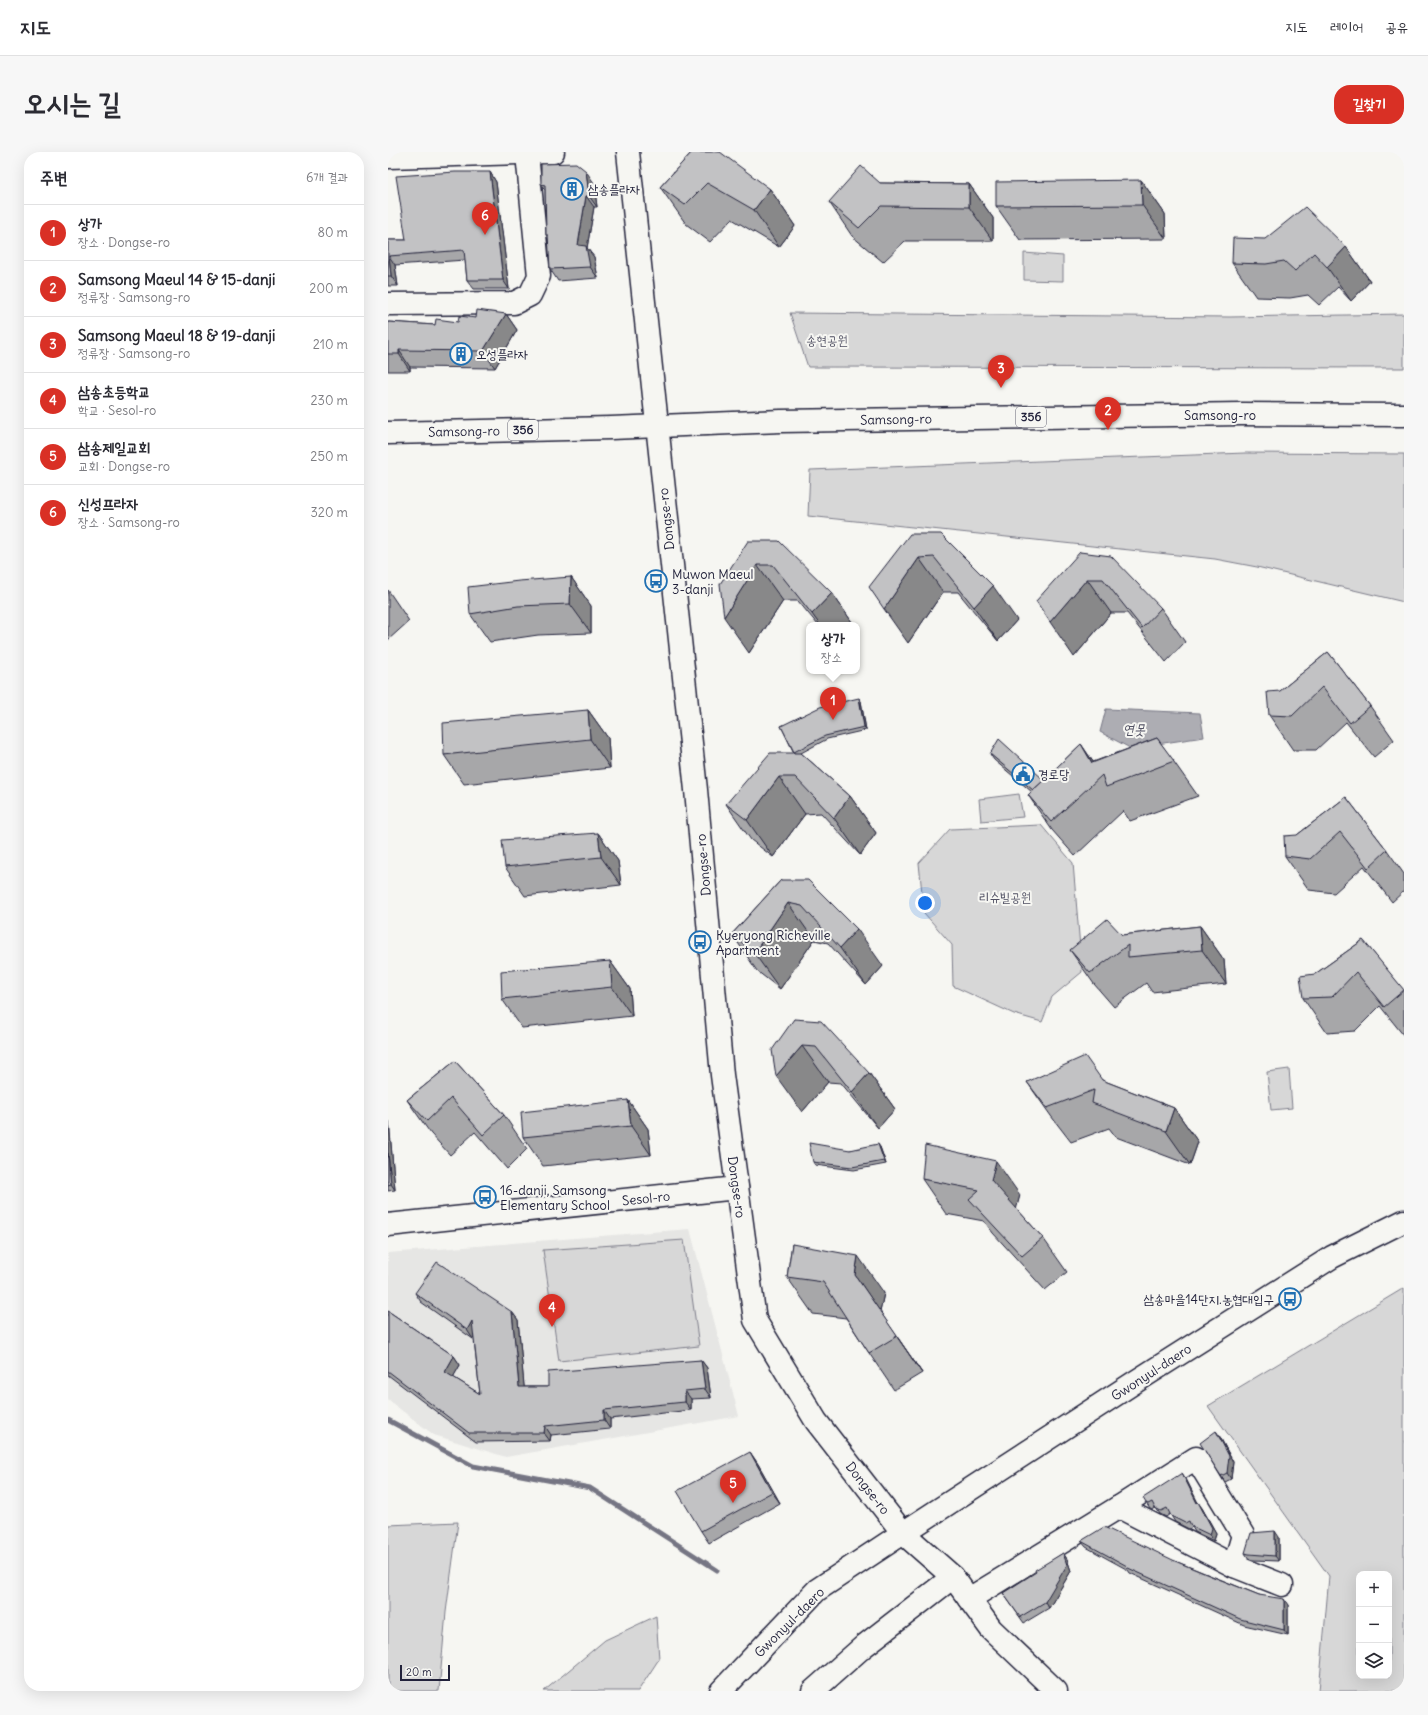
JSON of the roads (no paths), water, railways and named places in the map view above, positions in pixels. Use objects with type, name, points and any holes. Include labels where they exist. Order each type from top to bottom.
[{"type":"main road","points":[[388,157],[527,154],[553,152]]},
{"type":"main road","name":"Dongse-ro","points":[[628,152],[696,790],[722,1075],[756,1320],[816,1421],[903,1533]]},
{"type":"main road","points":[[388,304],[514,303],[530,296],[539,276],[527,154]]},
{"type":"main road","name":"Samsong-ro","points":[[388,433],[781,420],[1241,414],[1404,415]]},
{"type":"main road","name":"Sesol-ro","points":[[388,1225],[737,1188]]},
{"type":"main road","name":"Gwonyul-daero","points":[[720,1691],[817,1590],[1332,1257],[1404,1221]]},
{"type":"main road","points":[[969,1599],[1196,1458],[1243,1535],[1234,1566]]},
{"type":"main road","points":[[1118,1507],[1234,1566],[1282,1585]]},
{"type":"main road","points":[[903,1533],[953,1577],[991,1629],[1056,1691]]},
{"type":"main road","points":[[813,1691],[864,1646],[953,1577]]},
{"type":"water","name":"연못","points":[[1106,709],[1200,713],[1204,737],[1130,748],[1100,732]]},
{"type":"waterway","points":[[388,1420],[473,1466],[590,1488],[717,1570]]},
{"type":"place","name":"삼송플라자","points":[[572,189]]},
{"type":"place","name":"신성프라자","points":[[485,235]]},
{"type":"place","name":"오성플라자","points":[[461,354]]},
{"type":"place","name":"Samsong Maeul 18 & 19-danji","points":[[1001,388]]},
{"type":"place","name":"Samsong Maeul 14 & 15-danji","points":[[1108,430]]},
{"type":"place","name":"Muwon Maeul 3-danji","points":[[656,581]]},
{"type":"place","name":"상가","points":[[833,720]]},
{"type":"place","name":"경로당","points":[[1023,774]]},
{"type":"place","name":"Kyeryong Richeville Apartment","points":[[700,942]]},
{"type":"place","name":"16-danji, Samsong Elementary School","points":[[485,1197]]},
{"type":"place","name":"삼송마을14단지.농협대입구","points":[[1290,1299]]},
{"type":"place","name":"삼송초등학교","points":[[552,1327]]},
{"type":"place","name":"삼송제일교회","points":[[733,1503]]},
{"type":"park label","name":"송현공원","points":[[827,340]]},
{"type":"park label","name":"리슈빌공원","points":[[1005,897]]}]
